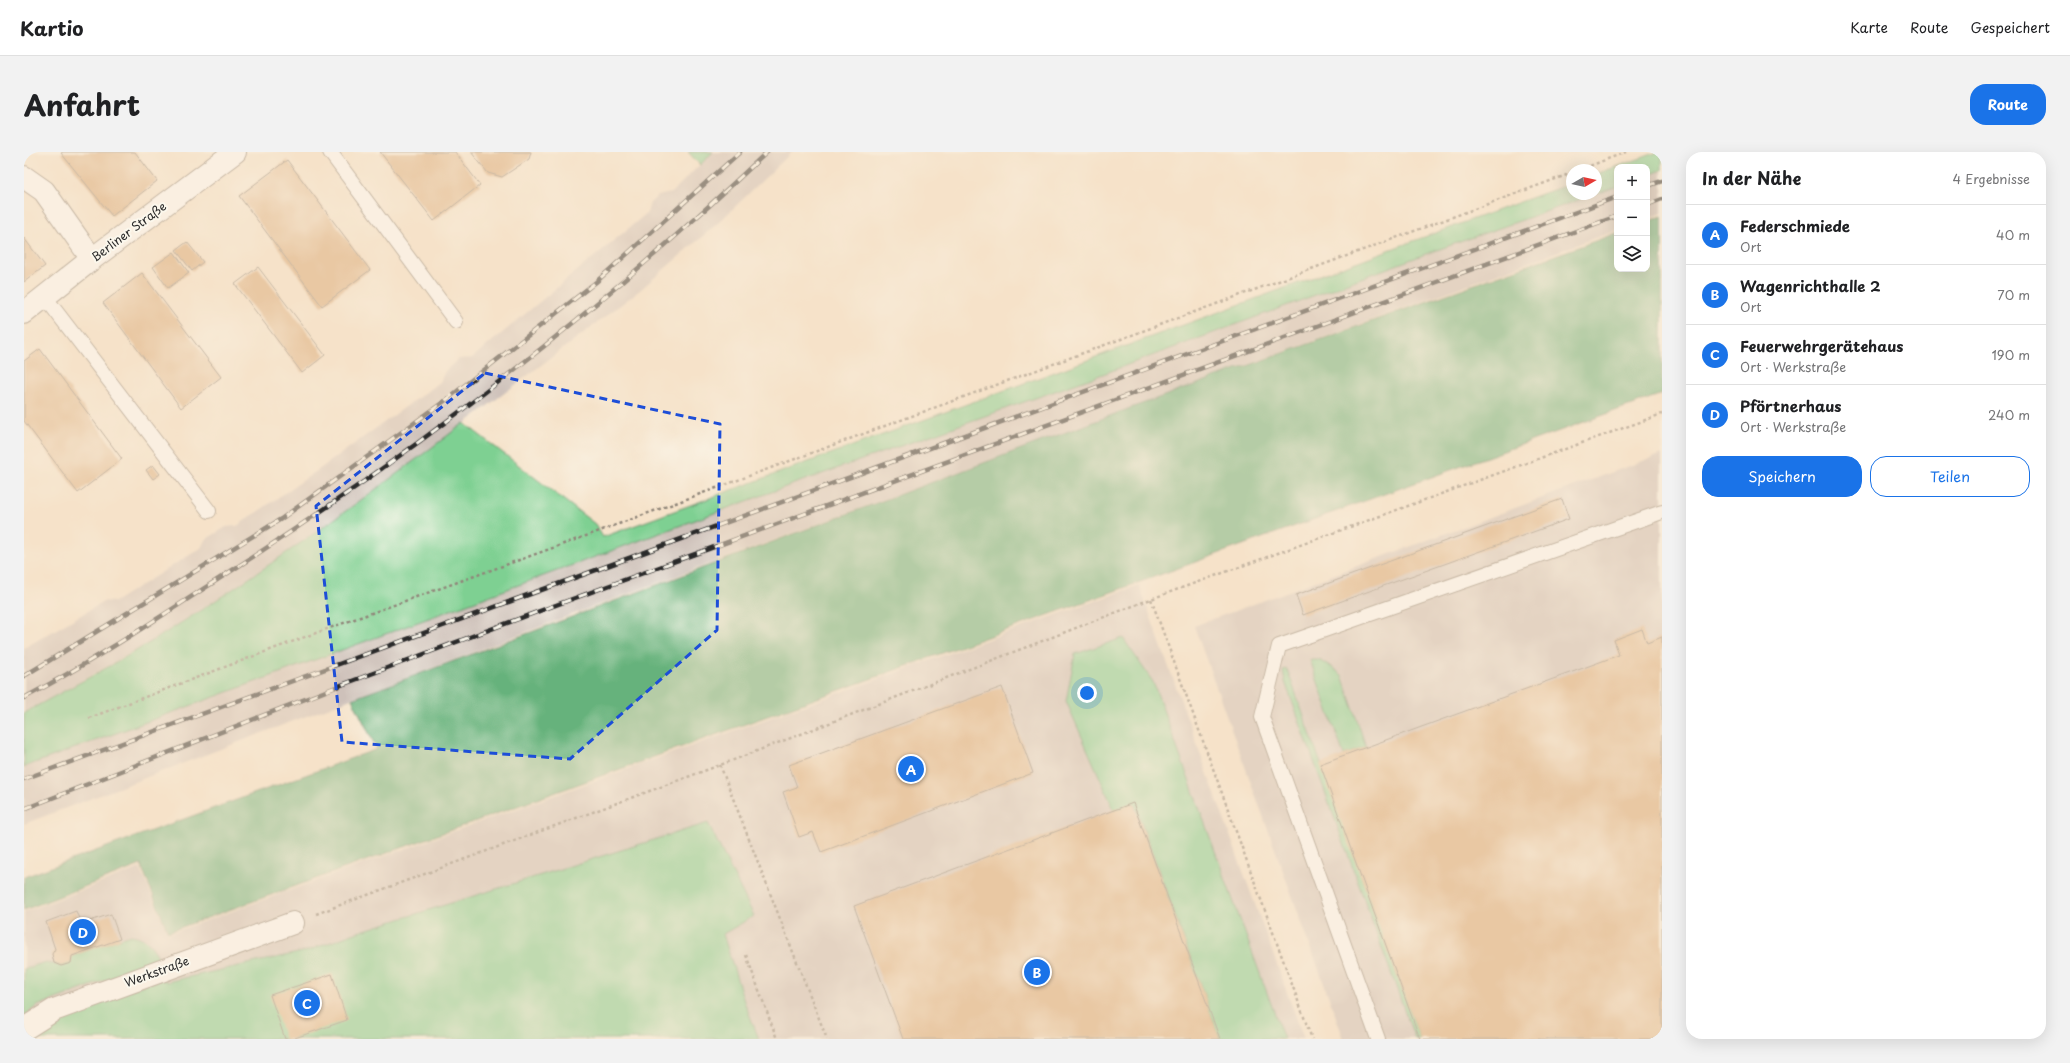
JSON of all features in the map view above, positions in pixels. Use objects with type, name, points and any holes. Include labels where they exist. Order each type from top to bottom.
[{"type":"street","name":"Berliner Straße","points":[[24,313],[92,259],[235,152]]},
{"type":"street","points":[[24,177],[44,191],[92,259]]},
{"type":"street","name":"Werkstraße","points":[[24,1029],[54,1010],[293,923]]},
{"type":"lane","points":[[330,152],[456,322]]},
{"type":"lane","points":[[45,297],[209,511]]},
{"type":"lane","points":[[1378,1039],[1262,717],[1279,646],[1662,512]]},
{"type":"path","points":[[1595,164],[1626,152]]},
{"type":"path","points":[[89,718],[313,634],[586,536],[1566,175]]},
{"type":"path","points":[[293,923],[720,765],[1151,599],[1662,414]]},
{"type":"path","points":[[1151,599],[1312,1039]]},
{"type":"path","points":[[720,765],[827,1039]]},
{"type":"path","points":[[746,955],[777,1039]]},
{"type":"highlighted area","points":[[485,373],[720,424],[717,630],[570,759],[342,742],[316,506]]},
{"type":"shaded area","points":[[713,152],[792,152],[717,224],[640,290],[373,493],[266,567],[152,641],[24,713],[24,648],[105,601],[114,602],[201,548],[205,540],[226,527],[237,526],[321,468],[440,382],[445,371],[458,359],[472,358],[647,213],[650,203],[658,196],[671,193]]},
{"type":"shaded area","points":[[1662,170],[1662,213],[1650,218],[1650,200],[1650,175]]},
{"type":"shaded area","points":[[1614,188],[1614,231],[566,617],[24,824],[24,767],[777,490],[1103,374],[1423,255],[1580,200],[1602,200],[1602,192]]},
{"type":"shaded area","points":[[1662,454],[1662,1039],[1344,1039],[1194,626]]},
{"type":"shaded area","points":[[1139,585],[1304,1039],[30,1039],[24,1024],[24,912],[140,868],[168,934]]},
{"type":"green space","points":[[688,152],[713,152],[700,165]]},
{"type":"green space","points":[[1658,152],[1662,152],[1662,170],[1650,175],[1650,164],[1624,164]]},
{"type":"green space","points":[[1614,168],[1614,188],[1602,192],[1602,172]]},
{"type":"green space","points":[[1566,185],[1566,200],[1579,200],[1423,255],[1103,374],[777,490],[24,767],[24,713],[138,650],[234,589],[350,508],[464,423],[595,524],[603,537]]},
{"type":"green space","points":[[1662,216],[1662,394],[168,932],[141,865],[24,910],[24,877],[377,749],[352,699],[1136,406],[1614,234],[1614,272],[1650,272],[1650,221]]},
{"type":"green space","points":[[1123,638],[1153,682],[1284,1039],[1220,1039],[1134,803],[1114,810],[1066,701],[1075,654]]},
{"type":"green space","points":[[1310,660],[1319,660],[1342,675],[1366,747],[1344,755]]},
{"type":"green space","points":[[1287,669],[1420,1039],[1415,1039],[1285,682],[1283,670]]},
{"type":"green space","points":[[708,823],[754,916],[723,934],[744,1001],[759,1039],[32,1039],[62,1018],[78,1009],[165,978],[166,982],[307,951],[358,932]]},
{"type":"green space","points":[[130,935],[145,940],[155,951],[160,960],[37,1006],[24,1016],[24,969],[46,962],[61,966],[71,963],[72,956]]},
{"type":"building","points":[[135,152],[157,181],[112,216],[61,153]]},
{"type":"building","points":[[380,152],[455,152],[480,185],[434,221]]},
{"type":"building","points":[[471,152],[531,152],[529,159],[502,177],[488,173]]},
{"type":"building","points":[[287,160],[370,270],[322,306],[239,196]]},
{"type":"building","points":[[24,238],[45,266],[24,282]]},
{"type":"building","points":[[187,242],[203,262],[192,271],[176,250]]},
{"type":"building","points":[[174,252],[189,273],[168,288],[153,267]]},
{"type":"building","points":[[258,267],[325,355],[302,373],[235,284]]},
{"type":"building","points":[[142,273],[221,377],[181,408],[103,303]]},
{"type":"building","points":[[40,349],[122,459],[78,493],[24,421],[24,361]]},
{"type":"building","points":[[153,465],[160,474],[153,479],[146,470]]},
{"type":"building","points":[[1562,499],[1569,519],[1303,615],[1296,595]]},
{"type":"building","points":[[1642,629],[1647,643],[1662,637],[1662,1039],[1420,1039],[1320,764],[1619,655],[1614,640]]},
{"type":"building","points":[[1002,687],[1033,773],[821,852],[813,832],[799,837],[783,792],[797,787],[789,765]]},
{"type":"building","points":[[1133,803],[1220,1039],[903,1039],[854,906]]},
{"type":"building","points":[[76,911],[81,924],[111,914],[120,939],[72,956],[71,963],[61,966],[54,963],[52,954],[55,949],[46,922]]},
{"type":"building","points":[[332,974],[347,1020],[292,1039],[285,1039],[270,995]]},
{"type":"railway","points":[[24,676],[281,519],[446,400],[596,282],[740,152]]},
{"type":"railway","points":[[24,698],[97,656],[214,582],[360,484],[431,433],[570,326],[703,212],[767,152]]},
{"type":"railway","points":[[1650,185],[1662,181]]},
{"type":"railway","points":[[24,779],[1614,198]]},
{"type":"railway","points":[[1650,204],[1662,199]]},
{"type":"railway","points":[[24,809],[336,687],[545,609],[1614,217]]},
{"type":"place","name":"Federschmiede","points":[[911,769]]},
{"type":"place","name":"Pförtnerhaus","points":[[83,932]]},
{"type":"place","name":"Wagenrichthalle 2","points":[[1037,972]]},
{"type":"place","name":"Feuerwehrgerätehaus","points":[[307,1003]]}]
